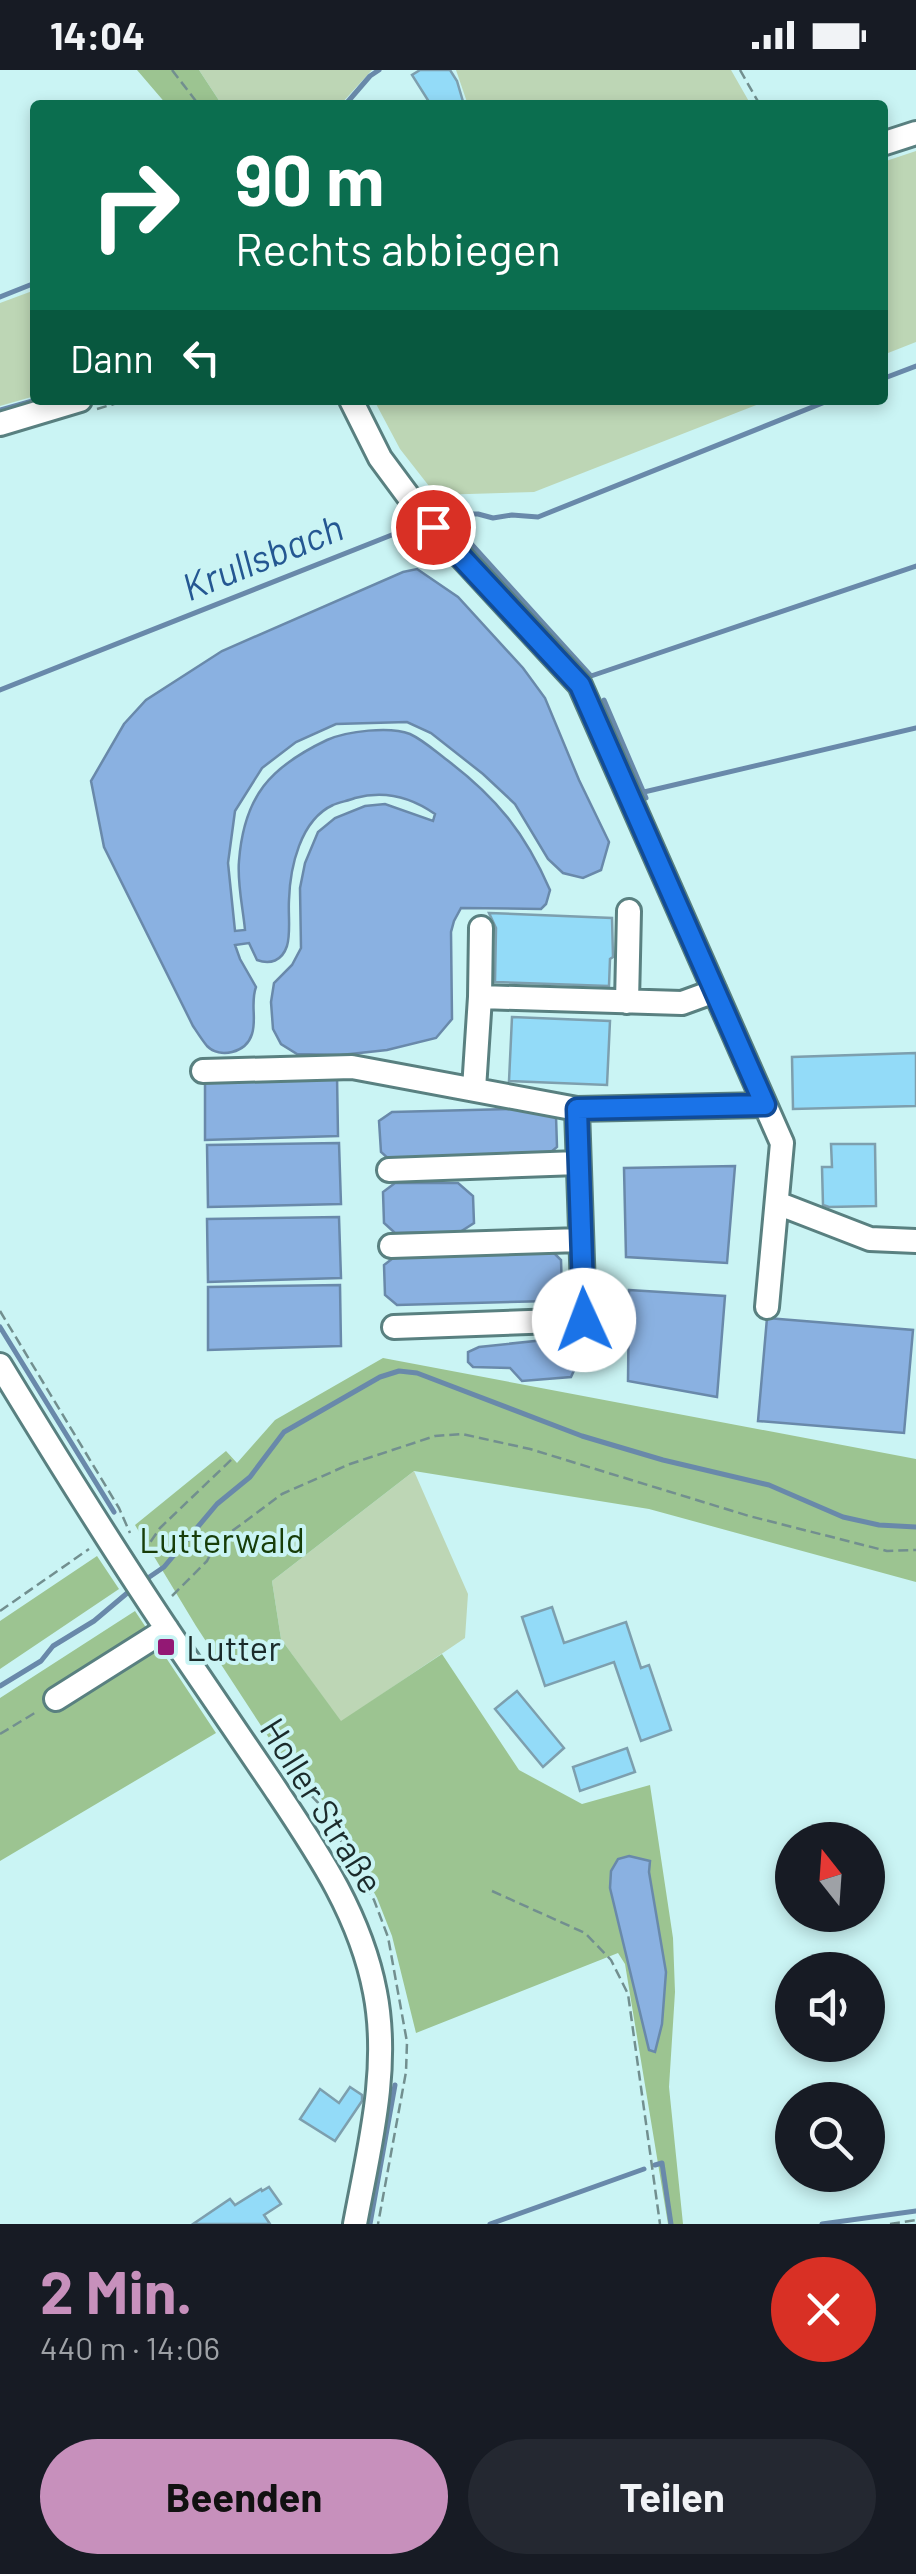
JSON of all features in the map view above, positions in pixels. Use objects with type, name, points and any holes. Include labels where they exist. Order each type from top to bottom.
[{"type":"street","points":[[888,142],[916,132]]},
{"type":"street","points":[[0,424],[63,405]]},
{"type":"street","points":[[354,405],[380,458],[426,520],[580,685],[782,1143],[767,1307]]},
{"type":"street","points":[[627,1002],[629,911]]},
{"type":"street","points":[[474,1089],[481,928]]},
{"type":"street","points":[[480,998],[682,1003],[714,991]]},
{"type":"street","points":[[204,1070],[352,1067],[577,1109],[765,1105]]},
{"type":"street","points":[[394,1327],[584,1320],[577,1109]]},
{"type":"street","points":[[388,1170],[578,1163]]},
{"type":"street","points":[[776,1204],[870,1238],[916,1240]]},
{"type":"street","points":[[391,1246],[581,1240]]},
{"type":"street","name":"Holler Straße","points":[[0,1366],[137,1558],[159,1600],[166,1629],[312,1844],[351,1912],[376,1994],[380,2034],[380,2078],[355,2224]]},
{"type":"street","points":[[56,1700],[166,1629]]},
{"type":"path","points":[[172,70],[195,100]]},
{"type":"path","points":[[740,70],[757,100]]},
{"type":"path","points":[[0,1311],[119,1508],[119,1536],[0,1611]]},
{"type":"path","points":[[159,1600],[207,1561],[216,1544],[282,1494],[350,1464],[435,1436],[462,1434],[887,1552],[916,1550]]},
{"type":"path","points":[[137,1558],[160,1528],[232,1459]]},
{"type":"path","points":[[0,1734],[56,1700]]},
{"type":"path","points":[[492,1892],[586,1933],[620,1976],[628,1994],[660,2224]]},
{"type":"path","points":[[890,2224],[916,2220]]},
{"type":"green space","points":[[137,70],[199,70],[219,100],[163,100]]},
{"type":"green space","points":[[199,70],[372,70],[345,100],[219,100]]},
{"type":"green space","points":[[456,70],[731,70],[748,100],[466,100]]},
{"type":"green space","points":[[916,151],[916,342],[888,353],[888,160]]},
{"type":"green space","points":[[30,292],[30,397],[0,406],[0,303]]},
{"type":"green space","points":[[377,405],[756,405],[534,492],[436,495],[400,449]]},
{"type":"green space","name":"Lutterwald","points":[[383,1358],[916,1459],[916,1582],[649,1509],[414,1471],[272,1581],[281,1639],[341,1721],[442,1654],[519,1770],[582,1804],[650,1785],[673,1938],[675,1992],[669,2087],[683,2224],[668,2224],[625,1964],[618,1953],[416,2033],[392,1936],[377,1898],[327,1805],[284,1761],[135,1525],[226,1451],[237,1463],[275,1420]],"holes":[[[629,1856],[650,1861],[666,1972],[662,2024],[649,2050],[610,1888],[611,1871],[618,1859]]]},
{"type":"green space","points":[[414,1471],[468,1594],[465,1638],[341,1722],[281,1639],[272,1581]]},
{"type":"green space","points":[[97,1556],[119,1589],[0,1669],[0,1621]]},
{"type":"green space","points":[[135,1611],[216,1733],[0,1861],[0,1698]]},
{"type":"water","points":[[417,569],[458,597],[545,698],[609,842],[601,870],[583,878],[563,873],[548,859],[515,804],[431,733],[407,722],[336,724],[296,742],[262,768],[235,811],[228,863],[235,931],[245,930],[239,861],[254,801],[275,773],[290,761],[327,740],[357,732],[391,730],[410,734],[465,774],[508,818],[550,890],[541,909],[461,908],[451,932],[452,1019],[436,1038],[387,1050],[297,1054],[281,1044],[273,1029],[271,1002],[274,983],[292,965],[301,948],[300,888],[318,832],[335,818],[365,806],[385,804],[433,821],[435,814],[407,799],[387,795],[333,805],[312,822],[299,846],[290,887],[285,951],[271,962],[262,961],[257,960],[249,943],[235,945],[256,987],[249,1041],[232,1052],[212,1050],[193,1026],[104,847],[91,781],[124,724],[146,700],[222,651]]},
{"type":"water","points":[[337,1075],[338,1136],[205,1140],[205,1077]]},
{"type":"water","points":[[548,1108],[556,1116],[557,1147],[545,1157],[392,1162],[381,1152],[379,1121],[392,1112]]},
{"type":"water","points":[[339,1143],[341,1204],[208,1207],[207,1145]]},
{"type":"water","points":[[735,1166],[727,1263],[626,1257],[624,1168]]},
{"type":"water","points":[[395,1183],[458,1183],[473,1196],[474,1223],[460,1232],[395,1233],[384,1223],[383,1192]]},
{"type":"water","points":[[339,1217],[341,1278],[208,1282],[207,1219]]},
{"type":"water","points":[[553,1252],[561,1260],[562,1291],[550,1301],[397,1305],[385,1295],[384,1265],[397,1255]]},
{"type":"water","points":[[340,1285],[341,1346],[208,1350],[208,1287]]},
{"type":"water","points":[[629,1290],[725,1296],[717,1397],[628,1381]]},
{"type":"water","points":[[767,1318],[913,1330],[904,1433],[758,1421]]},
{"type":"water","points":[[544,1340],[568,1348],[576,1366],[571,1377],[522,1381],[510,1368],[473,1367],[468,1362],[468,1352],[479,1347]]},
{"type":"water","points":[[629,1856],[650,1861],[666,1972],[662,2024],[655,2052],[649,2050],[610,1888],[611,1871],[618,1859]]},
{"type":"building","points":[[420,70],[450,70],[463,100],[428,100],[412,75]]},
{"type":"building","points":[[489,913],[612,918],[609,986],[495,982],[496,928]]},
{"type":"building","points":[[512,1017],[610,1021],[607,1085],[509,1081]]},
{"type":"building","points":[[916,1053],[916,1106],[793,1109],[792,1057]]},
{"type":"building","points":[[831,1144],[875,1144],[876,1206],[823,1205],[822,1167],[832,1167]]},
{"type":"building","points":[[552,1607],[564,1643],[626,1622],[641,1668],[649,1665],[671,1730],[641,1741],[614,1662],[545,1686],[522,1617]]},
{"type":"building","points":[[517,1691],[564,1748],[543,1767],[495,1709]]},
{"type":"building","points":[[627,1748],[635,1772],[580,1791],[573,1767]]},
{"type":"building","points":[[350,2087],[362,2095],[362,2101],[335,2141],[300,2119],[320,2089],[339,2103]]},
{"type":"building","points":[[269,2187],[281,2204],[264,2215],[270,2224],[193,2224],[230,2199],[235,2205]]},
{"type":"waterway","points":[[349,100],[379,70]]},
{"type":"waterway","points":[[0,297],[30,285]]},
{"type":"waterway","name":"Krullsbach","points":[[888,377],[916,366]]},
{"type":"waterway","points":[[0,410],[30,402]]},
{"type":"waterway","name":"Krullsbach","points":[[437,519],[451,514],[538,517],[818,405]]},
{"type":"waterway","points":[[446,516],[591,676],[916,566]]},
{"type":"waterway","name":"Krullsbach","points":[[0,690],[422,523]]},
{"type":"waterway","points":[[604,700],[646,798]]},
{"type":"waterway","points":[[644,792],[916,728]]},
{"type":"waterway","points":[[0,1327],[114,1512]]},
{"type":"waterway","name":"Lutter","points":[[145,1580],[164,1567],[217,1504],[250,1477],[284,1432],[380,1377],[399,1371],[417,1373],[582,1436],[769,1485],[843,1517],[879,1525],[916,1527]]},
{"type":"waterway","name":"Lutter","points":[[0,1686],[41,1661],[53,1646],[94,1621],[132,1589]]},
{"type":"waterway","points":[[370,2224],[395,2085]]},
{"type":"waterway","points":[[655,2165],[662,2163],[671,2224]]},
{"type":"waterway","points":[[490,2224],[644,2169]]},
{"type":"waterway","points":[[822,2224],[916,2211]]},
{"type":"place","name":"Lutter","points":[[166,1647]]},
{"type":"route","points":[[433,527],[580,685],[765,1105],[577,1109],[584,1320]]}]
